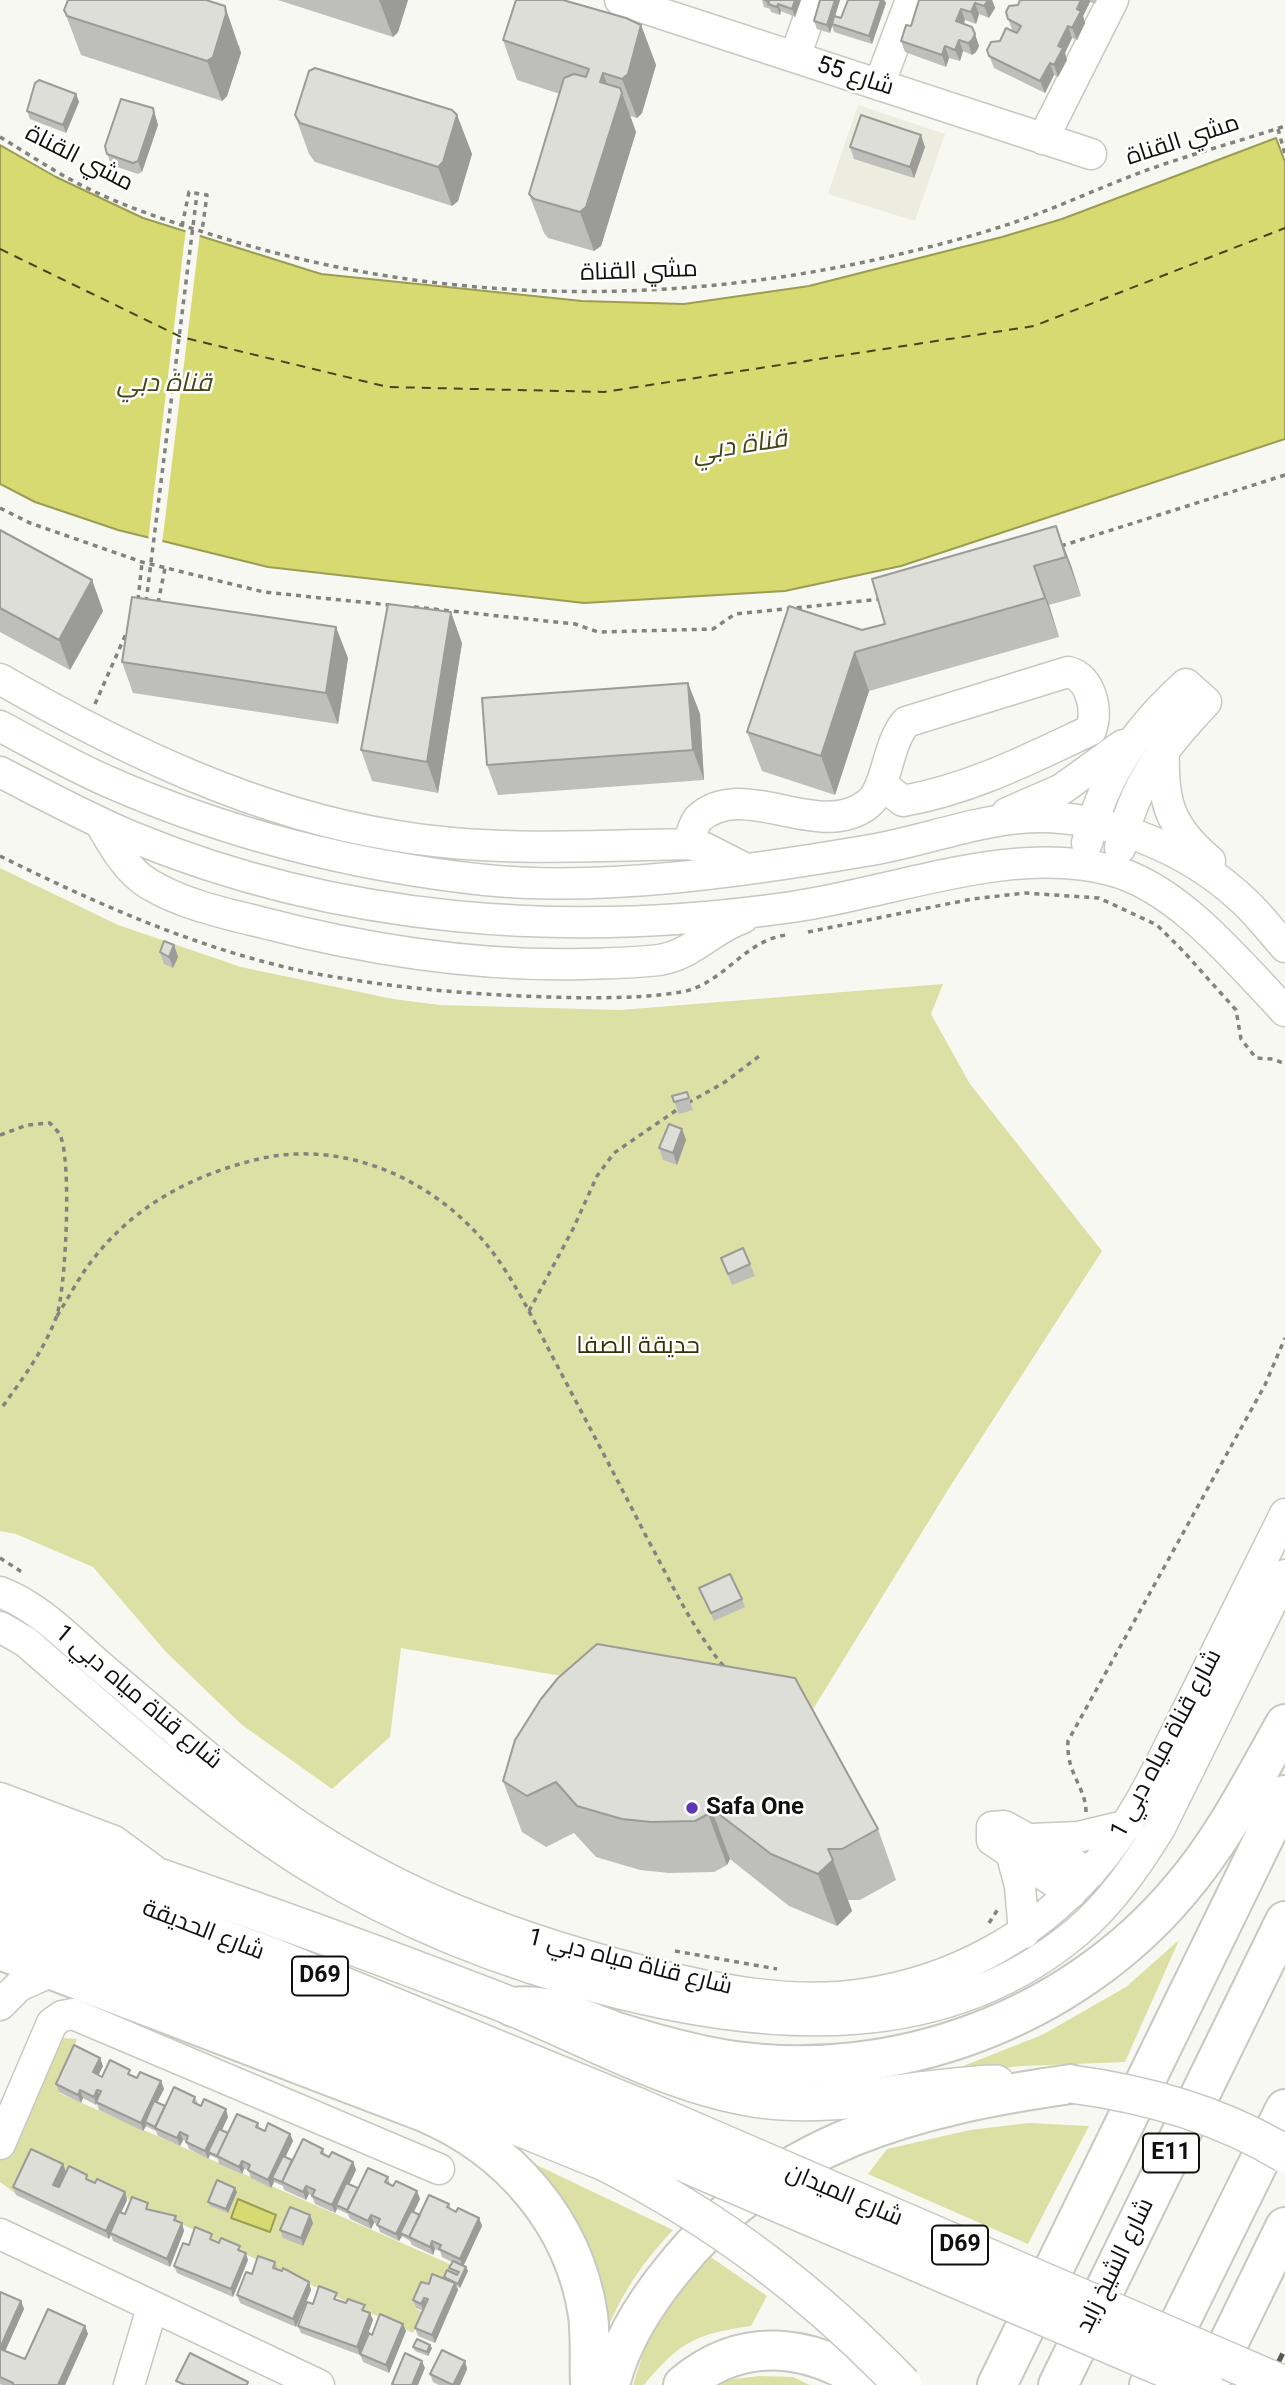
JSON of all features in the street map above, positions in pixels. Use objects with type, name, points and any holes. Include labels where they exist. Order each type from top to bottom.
[{"type":"highway","points":[[513,2007],[552,2009],[655,2044],[729,2060],[767,2064],[858,2062],[910,2053],[961,2038],[1052,1997],[1107,1960],[1157,1916],[1219,1838],[1285,1724]]},
{"type":"highway","points":[[997,2385],[1285,1795]]},
{"type":"highway","name":"شارع الشيخ زايد","points":[[1058,2385],[1285,1921]]},
{"type":"highway","points":[[0,1950],[424,2112],[452,2124],[486,2145],[523,2179],[541,2203],[570,2256],[587,2315],[590,2385]]},
{"type":"highway","points":[[610,2385],[628,2338],[665,2279],[711,2226],[765,2181],[826,2145],[859,2132],[953,2105],[1071,2084]]},
{"type":"highway","points":[[1149,2385],[1285,2109]]},
{"type":"highway","points":[[1206,2385],[1285,2227]]},
{"type":"highway","points":[[683,2385],[723,2360],[753,2351],[785,2350],[825,2359],[845,2367],[870,2385]]},
{"type":"main road","points":[[0,1824],[160,1876],[513,2007],[670,2075],[730,2094],[825,2103],[985,2084],[1071,2084],[1170,2103],[1243,2131],[1285,2154]]},
{"type":"main road","name":"شارع الحديقة","points":[[0,1857],[266,1955],[621,2135]]},
{"type":"main road","name":"شارع الحديقة","points":[[0,1891],[269,1990],[621,2135]]},
{"type":"main road","points":[[0,1926],[183,1990],[621,2135],[681,2203],[753,2251],[851,2334],[903,2385]]},
{"type":"main road","name":"شارع الميدان","points":[[621,2135],[1206,2385]]},
{"type":"main road","name":"شارع الميدان","points":[[621,2135],[1284,2385]]},
{"type":"street","points":[[794,57],[816,0]]},
{"type":"street","points":[[878,85],[911,0]]},
{"type":"street","points":[[1043,139],[1112,0]]},
{"type":"street","name":"شارع 55","points":[[640,3],[794,57],[1091,154]]},
{"type":"street","points":[[688,844],[697,820],[713,810],[733,805],[769,806],[812,817],[849,814],[869,803],[881,785],[892,745],[906,722],[1068,672],[1076,673],[1085,682],[1094,707],[1095,719],[1091,730],[988,778],[932,796],[903,801],[881,785]]},
{"type":"street","points":[[0,678],[85,728],[158,762],[267,802],[337,824],[430,841],[543,847],[688,844],[705,848],[744,868]]},
{"type":"street","points":[[969,828],[1035,803],[1096,767],[1134,736],[1186,684],[1206,702],[1164,747],[1142,780],[1124,831],[1115,871]]},
{"type":"street","points":[[0,726],[107,781],[271,841],[331,857],[485,880],[598,882],[744,868],[868,851],[1019,818],[1092,824],[1124,831],[1201,868],[1244,900]]},
{"type":"street","points":[[1082,864],[1092,824],[1109,782],[1134,736]]},
{"type":"street","points":[[1164,747],[1165,798],[1172,818],[1194,848],[1229,877],[1244,900],[1285,947]]},
{"type":"street","points":[[0,772],[100,823],[209,864],[266,881],[378,908],[505,921],[644,922],[764,911],[836,900],[981,870],[1046,862],[1082,864],[1115,871],[1151,888],[1196,919],[1285,1011]]},
{"type":"street","points":[[267,802],[289,830],[331,857]]},
{"type":"street","points":[[100,823],[134,872],[164,892],[243,918],[388,951],[468,961],[540,964],[660,960],[680,955],[730,922],[764,911]]},
{"type":"street","points":[[266,881],[294,875],[389,893],[476,901],[493,893],[492,886],[485,880]]},
{"type":"street","name":"شارع قناة مياه دبي 1","points":[[0,1592],[33,1611],[244,1786],[343,1855],[465,1916],[531,1939],[729,1990],[794,1996],[860,1995],[915,1983],[962,1966],[1024,1933],[1081,1883],[1128,1825],[1285,1514]]},
{"type":"street","name":"شارع قناة مياه دبي 1","points":[[0,1627],[26,1642],[263,1836],[344,1887],[450,1939],[587,1985],[709,2014],[809,2022],[860,2020],[918,2010],[974,1992],[1027,1966],[1077,1931],[1109,1900],[1160,1828],[1285,1575]]},
{"type":"street","points":[[0,1798],[114,1841],[160,1876]]},
{"type":"street","points":[[1018,1845],[1078,1837],[1128,1825]]},
{"type":"street","points":[[1018,1845],[1081,1883]]},
{"type":"street","points":[[1018,1845],[1024,1933]]},
{"type":"street","points":[[0,2005],[19,1986],[55,1970]]},
{"type":"street","points":[[0,2144],[52,2023],[62,2016],[73,2014],[439,2169]]},
{"type":"street","points":[[0,2234],[319,2385]]},
{"type":"street","points":[[131,2385],[161,2312]]},
{"type":"path","name":"مشي القناة","points":[[0,137],[92,191],[182,226],[273,253],[418,282],[575,293],[656,291],[737,284],[818,272],[1001,227],[1152,169],[1285,127]]},
{"type":"path","points":[[1278,129],[1285,153]]},
{"type":"path","points":[[182,226],[189,192],[207,195],[202,232]]},
{"type":"path","points":[[145,611],[197,194]]},
{"type":"path","points":[[1058,547],[1285,475]]},
{"type":"path","points":[[0,508],[30,523],[165,568],[264,592],[400,606]]},
{"type":"path","points":[[136,610],[142,562]]},
{"type":"path","points":[[156,613],[165,568]]},
{"type":"path","points":[[414,607],[575,624],[598,632],[713,629],[735,614],[890,598]]},
{"type":"path","points":[[85,728],[132,621]]},
{"type":"path","points":[[529,1312],[597,1176],[614,1153],[673,1111],[725,1082],[762,1055]]},
{"type":"path","points":[[0,1135],[27,1125],[50,1123],[61,1136],[67,1196],[66,1256],[57,1316]]},
{"type":"path","points":[[0,1410],[35,1362],[57,1316],[94,1258],[131,1219],[175,1188],[224,1167],[280,1155],[355,1159],[394,1173],[407,1178],[453,1210],[491,1250],[529,1312],[681,1606],[710,1650],[734,1678]]},
{"type":"path","points":[[1078,1837],[1086,1802],[1069,1767],[1068,1741],[1265,1385],[1285,1338]]},
{"type":"path","points":[[0,1558],[26,1575]]},
{"type":"path","points":[[988,1925],[1000,1906],[1008,1901],[1022,1900]]},
{"type":"path","points":[[666,1950],[783,1970]]},
{"type":"shaded area","points":[[858,105],[945,134],[915,221],[828,194]]},
{"type":"green space","name":"حديقة الصفا","points":[[0,868],[118,925],[241,967],[393,999],[440,1005],[620,1010],[943,984],[931,1014],[970,1084],[1102,1251],[951,1485],[807,1719],[401,1648],[390,1737],[332,1789],[242,1725],[166,1652],[93,1567],[16,1534],[0,1531]]},
{"type":"green space","points":[[1179,1940],[1125,2062],[1022,2066],[943,2074],[1042,2035],[1126,1987]]},
{"type":"green space","points":[[61,2038],[77,2039],[59,2093],[452,2265],[443,2284],[423,2289],[415,2308],[424,2313],[413,2333],[35,2155],[16,2194],[0,2182],[0,2157]]},
{"type":"green space","points":[[1029,2123],[1089,2126],[1028,2244],[868,2174],[887,2149],[970,2130]]},
{"type":"green space","points":[[499,2147],[673,2230],[630,2285],[600,2346]]},
{"type":"green space","points":[[705,2253],[767,2296],[751,2326],[716,2333],[690,2342],[668,2359],[644,2385],[633,2385],[643,2353],[669,2297]]},
{"type":"green space","points":[[793,2377],[810,2385],[718,2385],[733,2379]]},
{"type":"water","name":"قناة دبي","points":[[1276,138],[1285,162],[1285,439],[901,566],[785,591],[584,603],[268,567],[118,530],[35,502],[0,484],[0,145],[56,177],[143,218],[321,274],[582,301],[684,304],[809,286],[1002,237],[1062,219]]},
{"type":"water","points":[[238,2199],[276,2215],[270,2232],[231,2218]]},
{"type":"pier","points":[[186,228],[200,233],[162,544],[148,541]]},
{"type":"building","points":[[68,0],[206,0],[225,6],[226,14],[213,57],[207,61],[67,16],[64,10]]},
{"type":"building","points":[[516,0],[563,0],[641,25],[628,74],[622,79],[603,73],[600,82],[620,88],[622,93],[586,207],[580,212],[534,199],[529,194],[564,78],[574,74],[586,77],[589,69],[503,40]]},
{"type":"building","points":[[765,0],[795,0],[792,9],[768,4]]},
{"type":"building","points":[[820,0],[835,0],[827,25],[814,21]]},
{"type":"building","points":[[848,0],[881,0],[869,36],[832,24],[834,16],[841,18]]},
{"type":"building","points":[[919,0],[988,0],[984,6],[975,3],[971,12],[961,9],[956,21],[972,27],[975,34],[968,43],[959,40],[955,50],[945,46],[942,55],[901,41],[906,25],[911,26]]},
{"type":"building","points":[[1020,0],[1081,0],[1077,9],[1081,11],[1072,28],[1068,26],[1058,46],[1063,48],[1054,65],[1050,63],[1040,81],[989,56],[987,50],[991,42],[1000,41],[1006,28],[1017,33],[1021,26],[1008,19],[1006,12],[1009,6],[1018,5]]},
{"type":"building","points":[[315,68],[452,110],[457,115],[443,162],[438,167],[300,123],[295,115],[309,71]]},
{"type":"building","points":[[39,80],[76,94],[63,125],[27,111],[35,83]]},
{"type":"building","points":[[121,99],[153,108],[154,113],[138,161],[133,163],[107,154],[105,146]]},
{"type":"building","points":[[861,115],[921,135],[910,167],[850,147]]},
{"type":"building","points":[[1056,526],[1066,557],[1034,566],[1045,598],[855,652],[821,756],[747,732],[789,606],[862,630],[885,624],[872,579]]},
{"type":"building","points":[[0,530],[92,580],[59,640],[0,608]]},
{"type":"building","points":[[132,597],[336,627],[326,693],[122,662]]},
{"type":"building","points":[[388,604],[451,612],[427,762],[361,750]]},
{"type":"building","points":[[688,683],[693,750],[487,765],[482,698]]},
{"type":"building","points":[[164,941],[174,945],[169,957],[160,952]]},
{"type":"building","points":[[687,1092],[689,1098],[674,1102],[672,1096]]},
{"type":"building","points":[[669,1124],[682,1129],[673,1153],[659,1148]]},
{"type":"building","points":[[743,1248],[750,1264],[728,1274],[721,1258]]},
{"type":"building","points":[[730,1574],[742,1599],[711,1613],[699,1588]]},
{"type":"building","name":"Safa One","points":[[597,1644],[795,1678],[878,1829],[842,1849],[828,1849],[833,1860],[818,1874],[771,1854],[711,1808],[708,1814],[695,1821],[651,1822],[622,1819],[577,1806],[556,1782],[527,1796],[503,1781],[515,1740],[541,1699],[558,1678]]},
{"type":"building","points":[[74,2045],[100,2058],[93,2072],[102,2077],[110,2060],[130,2070],[128,2074],[137,2078],[140,2072],[161,2081],[141,2123],[96,2102],[101,2091],[97,2090],[94,2097],[80,2090],[78,2095],[56,2084]]},
{"type":"building","points":[[174,2087],[195,2097],[193,2102],[201,2106],[204,2099],[226,2109],[205,2151],[186,2142],[188,2136],[180,2132],[177,2138],[155,2128]]},
{"type":"building","points":[[154,2101],[165,2106],[155,2127],[145,2122]]},
{"type":"building","points":[[237,2114],[258,2123],[256,2127],[265,2131],[268,2123],[290,2134],[268,2180],[248,2170],[250,2165],[242,2161],[239,2167],[217,2156]]},
{"type":"building","points":[[219,2129],[228,2133],[217,2156],[208,2152]]},
{"type":"building","points":[[303,2139],[323,2149],[321,2153],[329,2157],[332,2152],[353,2162],[332,2205],[312,2196],[315,2190],[306,2186],[303,2192],[282,2182]]},
{"type":"building","points":[[31,2149],[63,2164],[53,2185],[59,2187],[69,2166],[87,2175],[86,2179],[95,2183],[97,2179],[125,2192],[106,2231],[13,2187]]},
{"type":"building","points":[[283,2156],[292,2160],[282,2182],[272,2178]]},
{"type":"building","points":[[368,2168],[388,2177],[385,2182],[393,2186],[396,2181],[417,2191],[396,2234],[377,2225],[380,2219],[371,2215],[368,2221],[347,2211]]},
{"type":"building","points":[[217,2180],[235,2188],[226,2209],[208,2202]]},
{"type":"building","points":[[346,2183],[358,2188],[347,2210],[336,2205]]},
{"type":"building","points":[[429,2195],[449,2204],[447,2207],[456,2212],[458,2208],[479,2218],[460,2259],[439,2249],[441,2245],[432,2241],[430,2247],[409,2237]]},
{"type":"building","points":[[132,2197],[148,2203],[146,2209],[176,2216],[174,2220],[182,2223],[167,2259],[110,2233],[119,2212],[125,2214]]},
{"type":"building","points":[[290,2207],[310,2215],[301,2238],[280,2230]]},
{"type":"building","points":[[411,2211],[420,2215],[409,2237],[400,2233]]},
{"type":"building","points":[[195,2227],[212,2234],[210,2239],[219,2243],[221,2238],[240,2246],[238,2250],[246,2253],[231,2289],[174,2266],[183,2243],[189,2245]]},
{"type":"building","points":[[258,2256],[275,2262],[273,2268],[282,2271],[283,2268],[309,2282],[293,2319],[237,2295],[246,2272],[252,2274]]},
{"type":"building","points":[[453,2261],[466,2267],[458,2284],[444,2277],[447,2270],[457,2275],[459,2272],[449,2268]]},
{"type":"building","points":[[432,2274],[455,2283],[432,2335],[415,2328],[428,2299],[424,2298],[421,2304],[413,2300],[421,2282],[429,2284]]},
{"type":"building","points":[[319,2286],[337,2293],[334,2299],[346,2303],[348,2299],[365,2305],[362,2310],[370,2313],[357,2347],[298,2326],[307,2302],[313,2304]]},
{"type":"building","points":[[0,2292],[21,2301],[0,2348]]},
{"type":"building","points":[[48,2309],[85,2326],[58,2385],[13,2385],[0,2377],[0,2349],[25,2359]]},
{"type":"building","points":[[380,2314],[403,2324],[386,2365],[360,2354],[369,2333],[372,2335]]},
{"type":"building","points":[[417,2339],[430,2345],[427,2352],[413,2347]]},
{"type":"building","points":[[442,2350],[465,2361],[453,2385],[430,2374]]},
{"type":"building","points":[[190,2353],[248,2382],[247,2385],[185,2385],[176,2381]]},
{"type":"building","points":[[405,2353],[422,2361],[412,2385],[392,2384]]},
{"type":"ferry route","points":[[0,249],[181,337],[388,387],[604,392],[1034,326],[1285,228]]},
{"type":"railway","points":[[1267,2385],[1285,2349]]},
{"type":"place","name":"Safa One","points":[[692,1808]]}]
